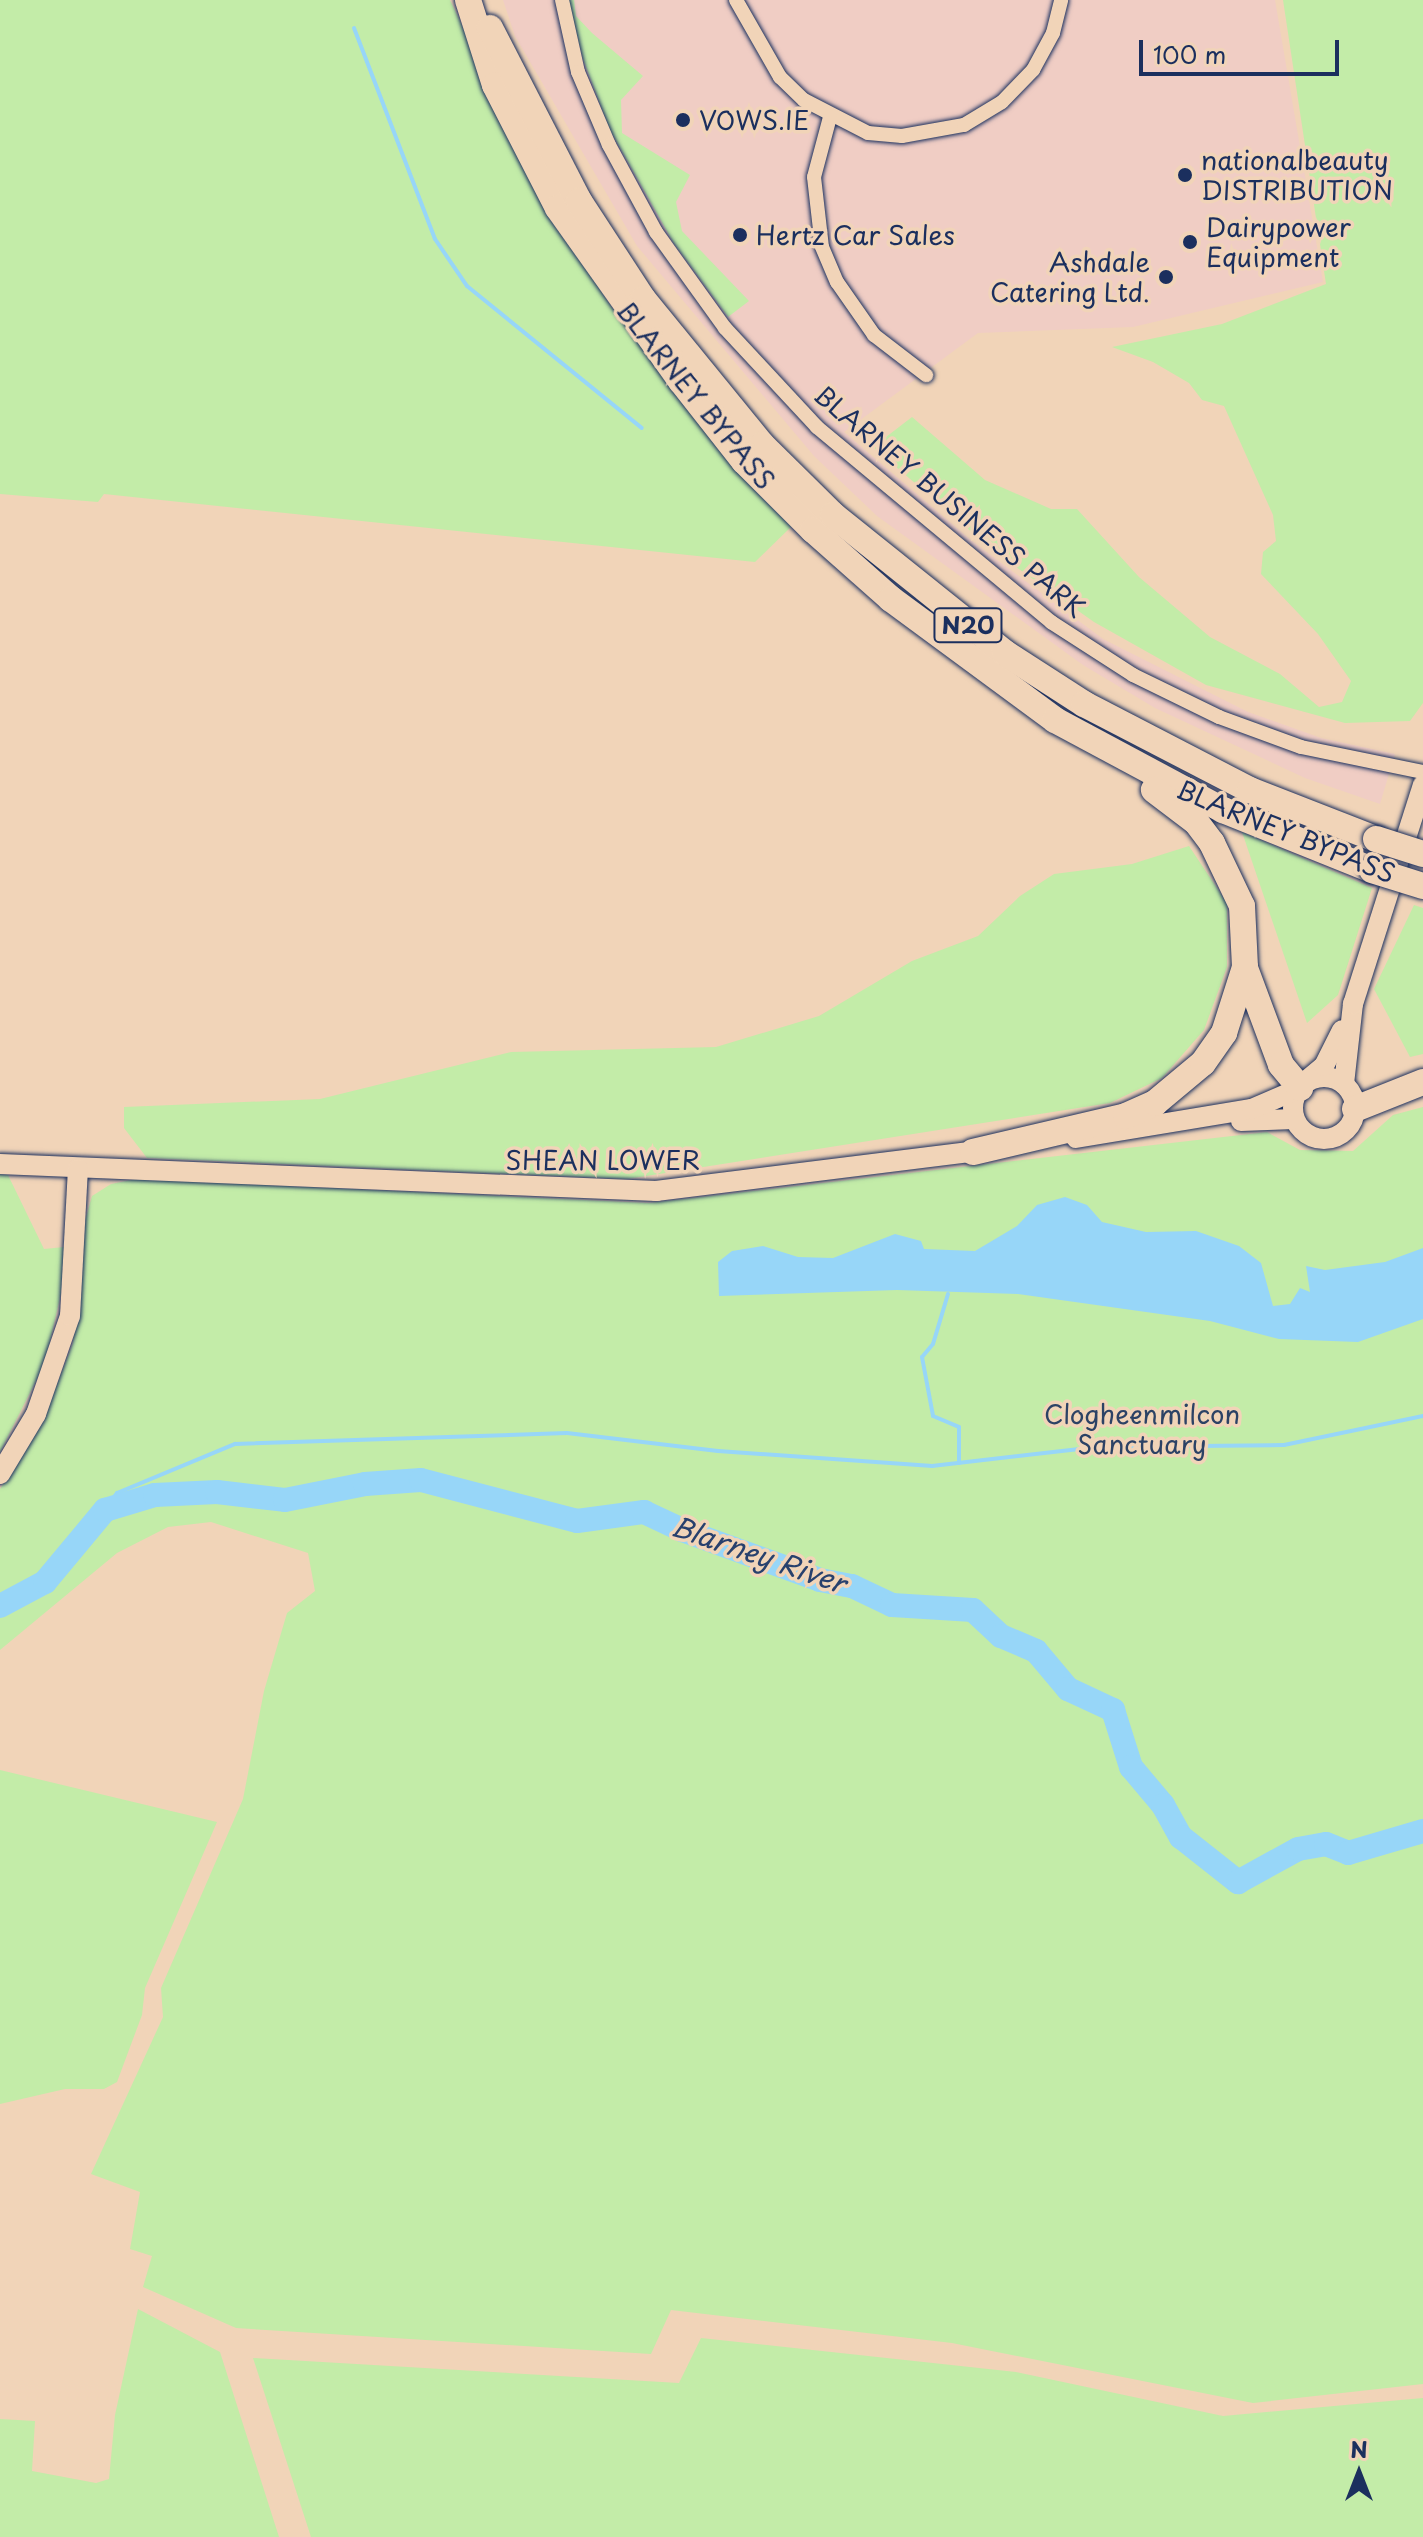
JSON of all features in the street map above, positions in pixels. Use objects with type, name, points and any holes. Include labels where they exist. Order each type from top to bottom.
[{"type":"highway","name":"BLARNEY BYPASS","points":[[468,0],[495,85],[558,208],[681,381],[744,461],[813,530],[891,599],[1009,690],[1176,788],[1372,870],[1423,886]]},
{"type":"highway","name":"BLARNEY BYPASS","points":[[476,0],[579,201],[643,299],[762,445],[833,515],[980,634],[1084,704],[1250,790],[1423,854]]},
{"type":"highway","points":[[1009,690],[1196,822],[1212,843],[1242,906],[1245,967],[1281,1065],[1301,1086]]},
{"type":"highway","points":[[973,1152],[1126,1116],[1180,1086],[1224,1033],[1245,967]]},
{"type":"highway","points":[[1355,1109],[1423,1082]]},
{"type":"main road","points":[[1353,1004],[1344,1084],[1355,1109],[1343,1133],[1325,1139],[1308,1135],[1294,1119],[1301,1086],[1329,1059],[1353,1004],[1423,785]]},
{"type":"main road","points":[[1301,1086],[1326,1076],[1344,1084]]},
{"type":"main road","name":"SHEAN LOWER","points":[[0,1164],[656,1191],[1174,1125],[1258,1108],[1301,1086]]},
{"type":"main road","name":"SHEAN LOWER","points":[[1174,1125],[1294,1119]]},
{"type":"main road","points":[[0,1474],[36,1414],[70,1316],[78,1169]]},
{"type":"street","name":"BLARNEY BUSINESS PARK","points":[[562,0],[578,72],[609,145],[656,232],[725,328],[817,427],[1051,622],[1133,675],[1219,717],[1301,747],[1423,772]]},
{"type":"street","points":[[736,0],[780,77],[830,117],[886,136],[964,125],[1002,102],[1033,70],[1053,33],[1061,0]]},
{"type":"street","points":[[830,117],[814,177],[822,247],[843,292],[874,335],[926,375]]},
{"type":"shaded area","points":[[503,0],[1275,0],[1323,282],[1133,327],[978,333],[844,432],[972,541],[1103,639],[1248,712],[1321,738],[1395,754],[1380,804],[1305,778],[1155,708],[1083,665],[877,516],[814,456],[637,246],[515,36]]},
{"type":"green space","points":[[0,0],[450,0],[552,214],[608,302],[678,394],[794,524],[755,562],[104,494],[98,502],[0,494]]},
{"type":"green space","points":[[568,0],[574,0],[576,16],[592,33],[643,76],[621,100],[622,133],[690,175],[676,202],[682,231],[749,301],[728,317],[673,242],[610,130],[583,59]]},
{"type":"green space","points":[[1283,0],[1423,0],[1423,703],[1410,721],[1345,723],[1206,685],[1094,622],[996,553],[873,447],[912,417],[985,480],[1051,509],[1077,509],[1139,577],[1210,637],[1280,674],[1319,707],[1342,702],[1351,681],[1318,634],[1261,574],[1263,552],[1276,541],[1273,515],[1224,406],[1202,400],[1189,383],[1153,362],[1112,347],[1222,324],[1326,284]]},
{"type":"green space","points":[[1242,832],[1372,888],[1338,995],[1307,1023]]},
{"type":"green space","points":[[1189,846],[1227,903],[1227,967],[1204,1030],[1162,1078],[1110,1103],[627,1179],[147,1158],[124,1128],[124,1107],[320,1099],[511,1052],[716,1047],[819,1016],[912,961],[978,936],[1020,896],[1054,874],[1132,864]]},
{"type":"green space","points":[[1414,905],[1423,908],[1423,1054],[1410,1057],[1374,989]]},
{"type":"green space","name":"Clogheenmilcon Sanctuary","points":[[1423,1107],[1423,2384],[1253,2403],[952,2343],[671,2310],[651,2354],[236,2328],[143,2287],[152,2256],[130,2249],[140,2192],[91,2174],[163,2017],[161,1988],[243,1799],[264,1691],[287,1613],[315,1591],[308,1553],[211,1522],[168,1527],[117,1553],[0,1650],[0,1489],[42,1423],[73,1343],[84,1224],[92,1196],[111,1184],[136,1179],[649,1203],[1267,1132],[1300,1150],[1353,1151],[1393,1115]]},
{"type":"green space","points":[[0,1174],[8,1175],[44,1249],[64,1247],[65,1276],[45,1363],[0,1452]]},
{"type":"green space","points":[[0,1770],[217,1822],[145,1988],[142,2015],[117,2082],[104,2089],[65,2089],[0,2104]]},
{"type":"green space","points":[[138,2309],[220,2352],[279,2537],[0,2537],[0,2419],[35,2421],[32,2471],[96,2483],[109,2479],[115,2415]]},
{"type":"green space","points":[[701,2338],[1016,2372],[1223,2416],[1423,2398],[1423,2537],[311,2537],[253,2358],[679,2383]]},
{"type":"water","points":[[1065,1197],[1087,1205],[1102,1222],[1146,1232],[1196,1231],[1239,1246],[1261,1263],[1273,1306],[1290,1304],[1300,1288],[1310,1292],[1306,1266],[1325,1270],[1385,1262],[1423,1248],[1423,1319],[1358,1342],[1279,1339],[1210,1321],[1018,1294],[897,1290],[719,1296],[718,1262],[732,1251],[763,1246],[798,1257],[833,1258],[895,1234],[921,1241],[924,1249],[975,1251],[1017,1226],[1037,1205]]},
{"type":"waterway","points":[[354,28],[435,239],[467,286],[642,428]]},
{"type":"waterway","points":[[948,1294],[933,1344],[922,1357],[933,1416],[959,1427],[959,1463]]},
{"type":"waterway","points":[[105,1510],[117,1493],[235,1444],[567,1433],[718,1451],[932,1466],[1097,1447],[1284,1445],[1423,1416]]},
{"type":"waterway","name":"Blarney River","points":[[0,1606],[45,1582],[105,1510],[155,1495],[217,1492],[285,1500],[365,1484],[421,1480],[577,1521],[644,1512],[682,1530],[820,1580],[852,1586],[892,1605],[973,1610],[1001,1636],[1036,1651],[1068,1689],[1113,1710],[1131,1767],[1163,1805],[1181,1837],[1238,1882],[1298,1849],[1326,1844],[1348,1853],[1423,1831]]},
{"type":"place","name":"VOWS.IE","points":[[683,120]]},
{"type":"place","name":"nationalbeauty DISTRIBUTION","points":[[1185,175]]},
{"type":"place","name":"Hertz Car Sales","points":[[740,235]]},
{"type":"place","name":"Dairypower Equipment","points":[[1190,242]]},
{"type":"place","name":"Ashdale Catering Ltd.","points":[[1166,277]]}]
